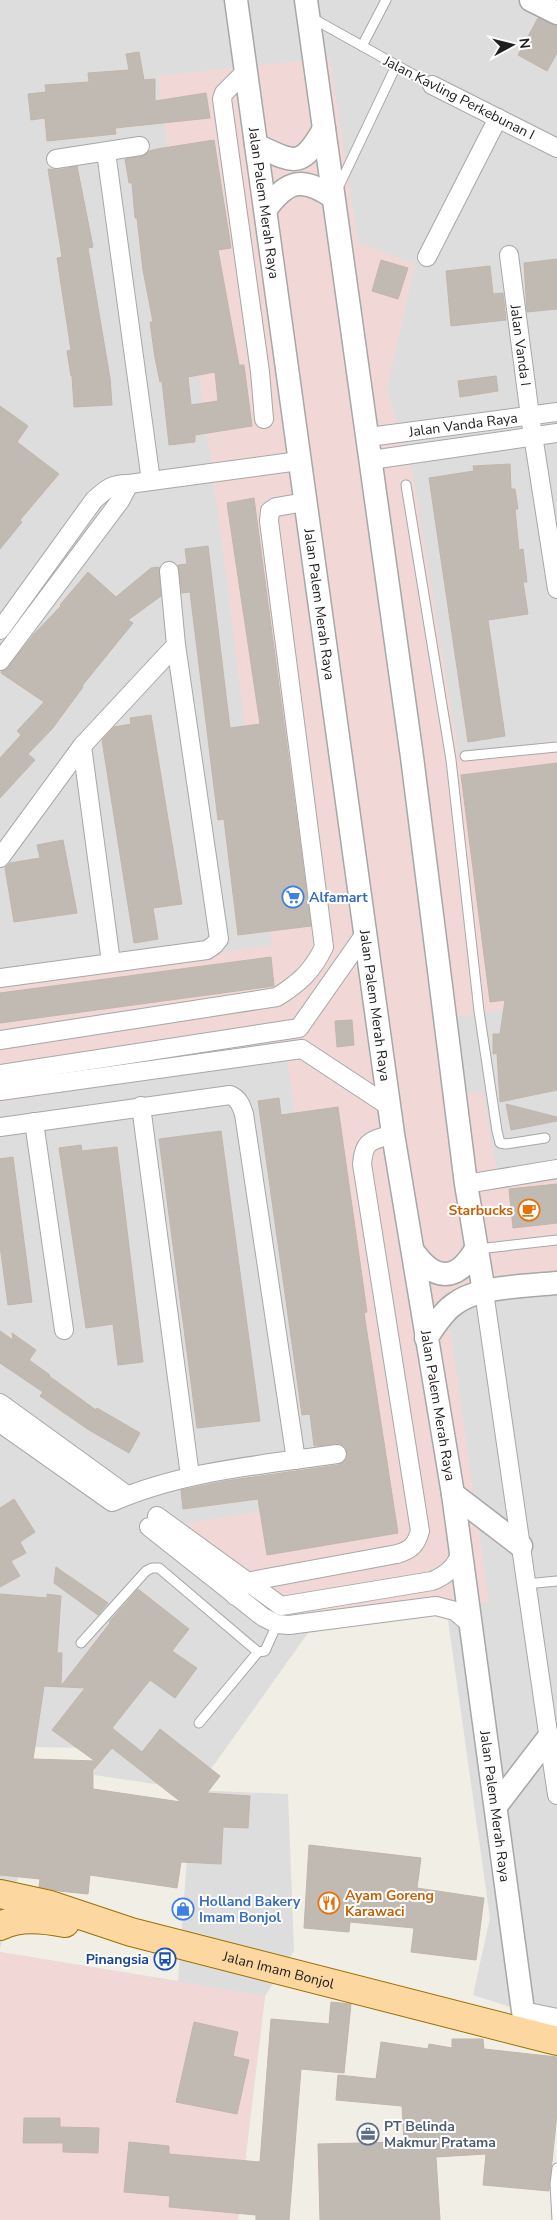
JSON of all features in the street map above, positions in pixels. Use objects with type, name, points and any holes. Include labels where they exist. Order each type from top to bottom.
[{"type":"main road","name":"Jalan Imam Bonjol","points":[[0,1894],[50,1905],[131,1932],[524,2022],[557,2041]]},
{"type":"main road","points":[[0,1926],[8,1921],[37,1919],[97,1929],[131,1932]]},
{"type":"street","name":"Jalan Palem Merah Raya","points":[[236,0],[299,461],[367,931],[393,1134],[453,1494],[524,2022]]},
{"type":"street","points":[[532,0],[557,13]]},
{"type":"street","points":[[307,8],[369,437],[394,638],[412,756],[466,1184],[484,1292],[557,1794]]},
{"type":"street","points":[[245,72],[224,93],[222,99],[260,372],[264,419]]},
{"type":"street","name":"Jalan Kavling Perkebunan I","points":[[432,85],[557,148]]},
{"type":"street","points":[[427,258],[498,118]]},
{"type":"street","points":[[256,145],[283,158],[301,158],[313,148],[324,129]]},
{"type":"street","points":[[56,159],[140,146]]},
{"type":"street","points":[[106,152],[151,481]]},
{"type":"street","points":[[266,209],[276,196],[290,185],[314,186],[333,197]]},
{"type":"street","name":"Jalan Vanda I","points":[[509,255],[533,437],[557,589]]},
{"type":"street","points":[[246,273],[274,272]]},
{"type":"street","points":[[260,372],[287,368]]},
{"type":"street","name":"Jalan Vanda Raya","points":[[369,437],[557,412]]},
{"type":"street","name":"Jalan Vanda Raya","points":[[372,460],[557,433]]},
{"type":"street","points":[[0,630],[94,500],[109,486],[299,461]]},
{"type":"street","points":[[0,661],[120,501],[130,484]]},
{"type":"street","points":[[0,1040],[277,997],[299,983],[316,963],[324,948],[269,521],[270,511],[276,507],[305,502]]},
{"type":"street","points":[[1,973],[207,950],[219,939],[176,645],[169,571]]},
{"type":"street","points":[[0,858],[82,746],[176,645]]},
{"type":"street","points":[[82,746],[111,962]]},
{"type":"street","points":[[302,1049],[300,1028],[367,931]]},
{"type":"street","points":[[0,1091],[196,1045],[300,1028]]},
{"type":"street","points":[[196,1045],[199,1062]]},
{"type":"street","points":[[0,1074],[199,1062],[302,1049],[390,1107]]},
{"type":"street","points":[[0,1127],[230,1095],[236,1098],[241,1105],[296,1460]]},
{"type":"street","points":[[141,1106],[190,1476]]},
{"type":"street","points":[[34,1122],[64,1330]]},
{"type":"street","points":[[240,1589],[397,1554],[408,1551],[416,1544],[420,1531],[362,1164],[363,1149],[367,1143],[393,1134]]},
{"type":"street","points":[[466,1184],[557,1169]]},
{"type":"street","points":[[413,1251],[429,1270],[440,1274],[461,1270],[469,1262],[476,1249]]},
{"type":"street","points":[[426,1338],[440,1318],[456,1303],[484,1292],[557,1283]]},
{"type":"street","points":[[0,1403],[61,1458],[120,1499],[190,1476],[337,1454]]},
{"type":"street","points":[[2,1428],[61,1458]]},
{"type":"street","points":[[453,1494],[521,1546]]},
{"type":"street","points":[[153,1522],[240,1589],[263,1617],[277,1624],[289,1625],[436,1606],[455,1611],[470,1624]]},
{"type":"street","points":[[240,1589],[281,1606],[296,1604],[432,1581],[443,1577],[461,1553]]},
{"type":"street","points":[[496,1806],[549,1737]]},
{"type":"street","points":[[524,2022],[557,2018]]},
{"type":"lane","points":[[362,46],[386,0]]},
{"type":"lane","name":"Jalan Kavling Perkebunan I","points":[[307,8],[362,46],[432,85]]},
{"type":"lane","points":[[333,197],[396,66]]},
{"type":"lane","points":[[406,485],[451,760],[479,1012],[497,1131],[500,1143],[506,1144],[545,1138]]},
{"type":"lane","points":[[465,756],[557,747]]},
{"type":"lane","points":[[476,1249],[557,1240]]},
{"type":"lane","points":[[81,1643],[146,1571],[152,1568],[159,1568],[258,1652]]},
{"type":"lane","points":[[526,1584],[557,1581]]},
{"type":"lane","points":[[199,1723],[258,1652],[265,1651],[277,1624]]},
{"type":"lane","points":[[557,2168],[555,2184],[557,2220]]},
{"type":"shaded area","points":[[0,0],[557,0],[557,2022],[473,1995],[490,1918],[448,1620],[434,1612],[308,1633],[196,1790],[94,1775],[96,1748],[23,1747],[22,1862],[0,1949]]},
{"type":"shaded area","points":[[330,58],[358,242],[415,264],[387,390],[412,470],[459,755],[557,740],[557,1001],[456,1017],[465,1093],[483,1092],[499,1184],[557,1176],[557,1274],[445,1292],[489,1602],[292,1632],[187,1523],[351,1497],[287,1060],[0,1102],[0,984],[272,945],[222,542],[158,76]]},
{"type":"shaded area","points":[[192,1790],[288,1794],[294,1951],[265,1996],[238,2220],[0,2220],[0,1952],[178,1981]]},
{"type":"shaded area","points":[[0,1952],[265,1996],[238,2220],[0,2220]]},
{"type":"building","points":[[538,18],[557,26],[557,53],[547,71],[518,55]]},
{"type":"building","points":[[139,52],[144,80],[155,79],[155,101],[206,93],[210,118],[115,128],[116,134],[47,141],[45,118],[31,120],[28,94],[46,92],[45,85],[89,82],[88,73],[129,70],[126,54]]},
{"type":"building","points":[[214,140],[231,248],[218,250],[239,365],[244,365],[252,426],[195,435],[195,442],[169,445],[162,381],[160,382],[155,358],[150,322],[153,322],[143,270],[137,218],[135,218],[132,183],[129,183],[125,159],[142,156],[149,151]],"holes":[[[215,372],[218,401],[191,405],[188,377]]]},
{"type":"building","points":[[77,166],[93,247],[88,248],[110,378],[112,405],[74,407],[72,376],[67,351],[71,350],[57,258],[62,257],[48,169],[58,170]]},
{"type":"building","points":[[557,259],[557,309],[527,312],[524,263]]},
{"type":"building","points":[[381,260],[408,268],[398,299],[372,291]]},
{"type":"building","points":[[490,266],[493,294],[503,293],[506,320],[451,326],[446,271]]},
{"type":"building","points":[[496,376],[498,391],[460,397],[458,381]]},
{"type":"building","points":[[0,406],[28,426],[17,442],[59,474],[20,520],[22,522],[0,549]]},
{"type":"building","points":[[510,464],[511,489],[515,489],[518,509],[515,509],[519,550],[523,549],[527,582],[523,582],[528,614],[488,620],[505,736],[468,742],[429,478],[474,471],[473,466]]},
{"type":"building","points":[[254,498],[311,926],[238,935],[224,819],[218,820],[190,592],[182,593],[178,565],[187,564],[185,549],[208,546],[230,728],[260,724],[227,503]]},
{"type":"building","points":[[159,567],[161,596],[128,620],[133,623],[82,686],[52,729],[28,754],[35,760],[0,798],[0,758],[21,735],[17,731],[44,702],[1,673],[2,671],[8,667],[34,634],[61,606],[88,572],[116,597],[151,568]]},
{"type":"building","points":[[151,715],[182,904],[153,908],[158,939],[134,943],[102,740],[114,727],[131,724],[130,718]]},
{"type":"building","points":[[557,763],[557,1090],[500,1102],[497,1053],[493,1054],[493,1034],[500,1034],[505,1000],[490,1002],[461,775]]},
{"type":"building","points":[[63,840],[77,913],[14,922],[5,868],[10,863],[40,858],[37,845]]},
{"type":"building","points":[[271,957],[274,986],[0,1023],[0,993]]},
{"type":"building","points":[[352,1020],[354,1045],[337,1047],[335,1021]]},
{"type":"building","points":[[279,1098],[281,1115],[338,1107],[367,1312],[364,1313],[398,1533],[267,1555],[258,1499],[183,1509],[181,1490],[225,1481],[338,1465],[347,1458],[346,1448],[341,1444],[314,1446],[310,1414],[302,1415],[258,1101]]},
{"type":"building","points":[[506,1104],[557,1117],[557,1121],[511,1130]]},
{"type":"building","points":[[221,1131],[260,1421],[197,1428],[159,1139]]},
{"type":"building","points":[[81,1145],[82,1151],[117,1147],[143,1362],[118,1365],[113,1324],[86,1328],[59,1148]]},
{"type":"building","points":[[13,1157],[32,1302],[8,1305],[0,1246],[0,1159]]},
{"type":"building","points":[[557,1184],[557,1223],[513,1228],[509,1189]]},
{"type":"building","points":[[0,1331],[13,1340],[12,1333],[36,1350],[29,1360],[49,1376],[96,1410],[97,1408],[140,1433],[129,1453],[89,1430],[57,1408],[40,1396],[43,1392],[0,1363]]},
{"type":"building","points":[[14,1499],[35,1532],[20,1542],[26,1553],[11,1561],[20,1576],[0,1587],[0,1508]]},
{"type":"building","points":[[56,1567],[108,1603],[98,1615],[54,1583]]},
{"type":"building","points":[[138,1589],[189,1629],[172,1651],[197,1668],[175,1698],[150,1680],[112,1728],[142,1752],[160,1729],[220,1776],[207,1793],[250,1796],[248,1828],[223,1827],[221,1864],[181,1862],[177,1888],[90,1875],[88,1894],[39,1887],[40,1879],[0,1875],[0,1594],[47,1598],[47,1594],[61,1596],[57,1653],[62,1653],[61,1686],[109,1622]],"holes":[[[44,1686],[85,1688],[52,1730],[95,1761],[33,1759]],[[112,1748],[181,1802],[93,1789],[93,1770]]]},
{"type":"building","points":[[309,1845],[421,1858],[417,1888],[484,1898],[476,1960],[411,1952],[414,1928],[350,1922],[349,1932],[304,1928]]},
{"type":"building","points":[[331,2002],[351,2004],[344,2073],[301,2069],[289,2220],[256,2220],[256,2215],[169,2207],[170,2196],[124,2192],[129,2142],[169,2146],[169,2154],[260,2162],[271,2019],[329,2024]]},
{"type":"building","points":[[194,2022],[238,2032],[233,2056],[249,2060],[237,2114],[176,2102]]},
{"type":"building","points":[[452,2039],[483,2039],[484,2049],[557,2057],[557,2114],[549,2191],[483,2185],[486,2154],[436,2157],[440,2220],[320,2220],[318,2144],[404,2142],[402,2106],[336,2100],[338,2075],[376,2079],[381,2042],[428,2049],[429,2044],[452,2048]]},
{"type":"building","points":[[24,2118],[60,2118],[60,2127],[99,2128],[98,2153],[63,2152],[63,2143],[23,2143]]},
{"type":"place","name":"Alfamart","points":[[293,897]]},
{"type":"place","name":"Starbucks","points":[[529,1210]]},
{"type":"place","name":"Ayam Goreng Karawaci","points":[[329,1903]]},
{"type":"place","name":"Holland Bakery Imam Bonjol","points":[[183,1909]]},
{"type":"place","name":"Pinangsia","points":[[165,1959]]},
{"type":"place","name":"PT Belinda Makmur Pratama","points":[[368,2134]]}]
